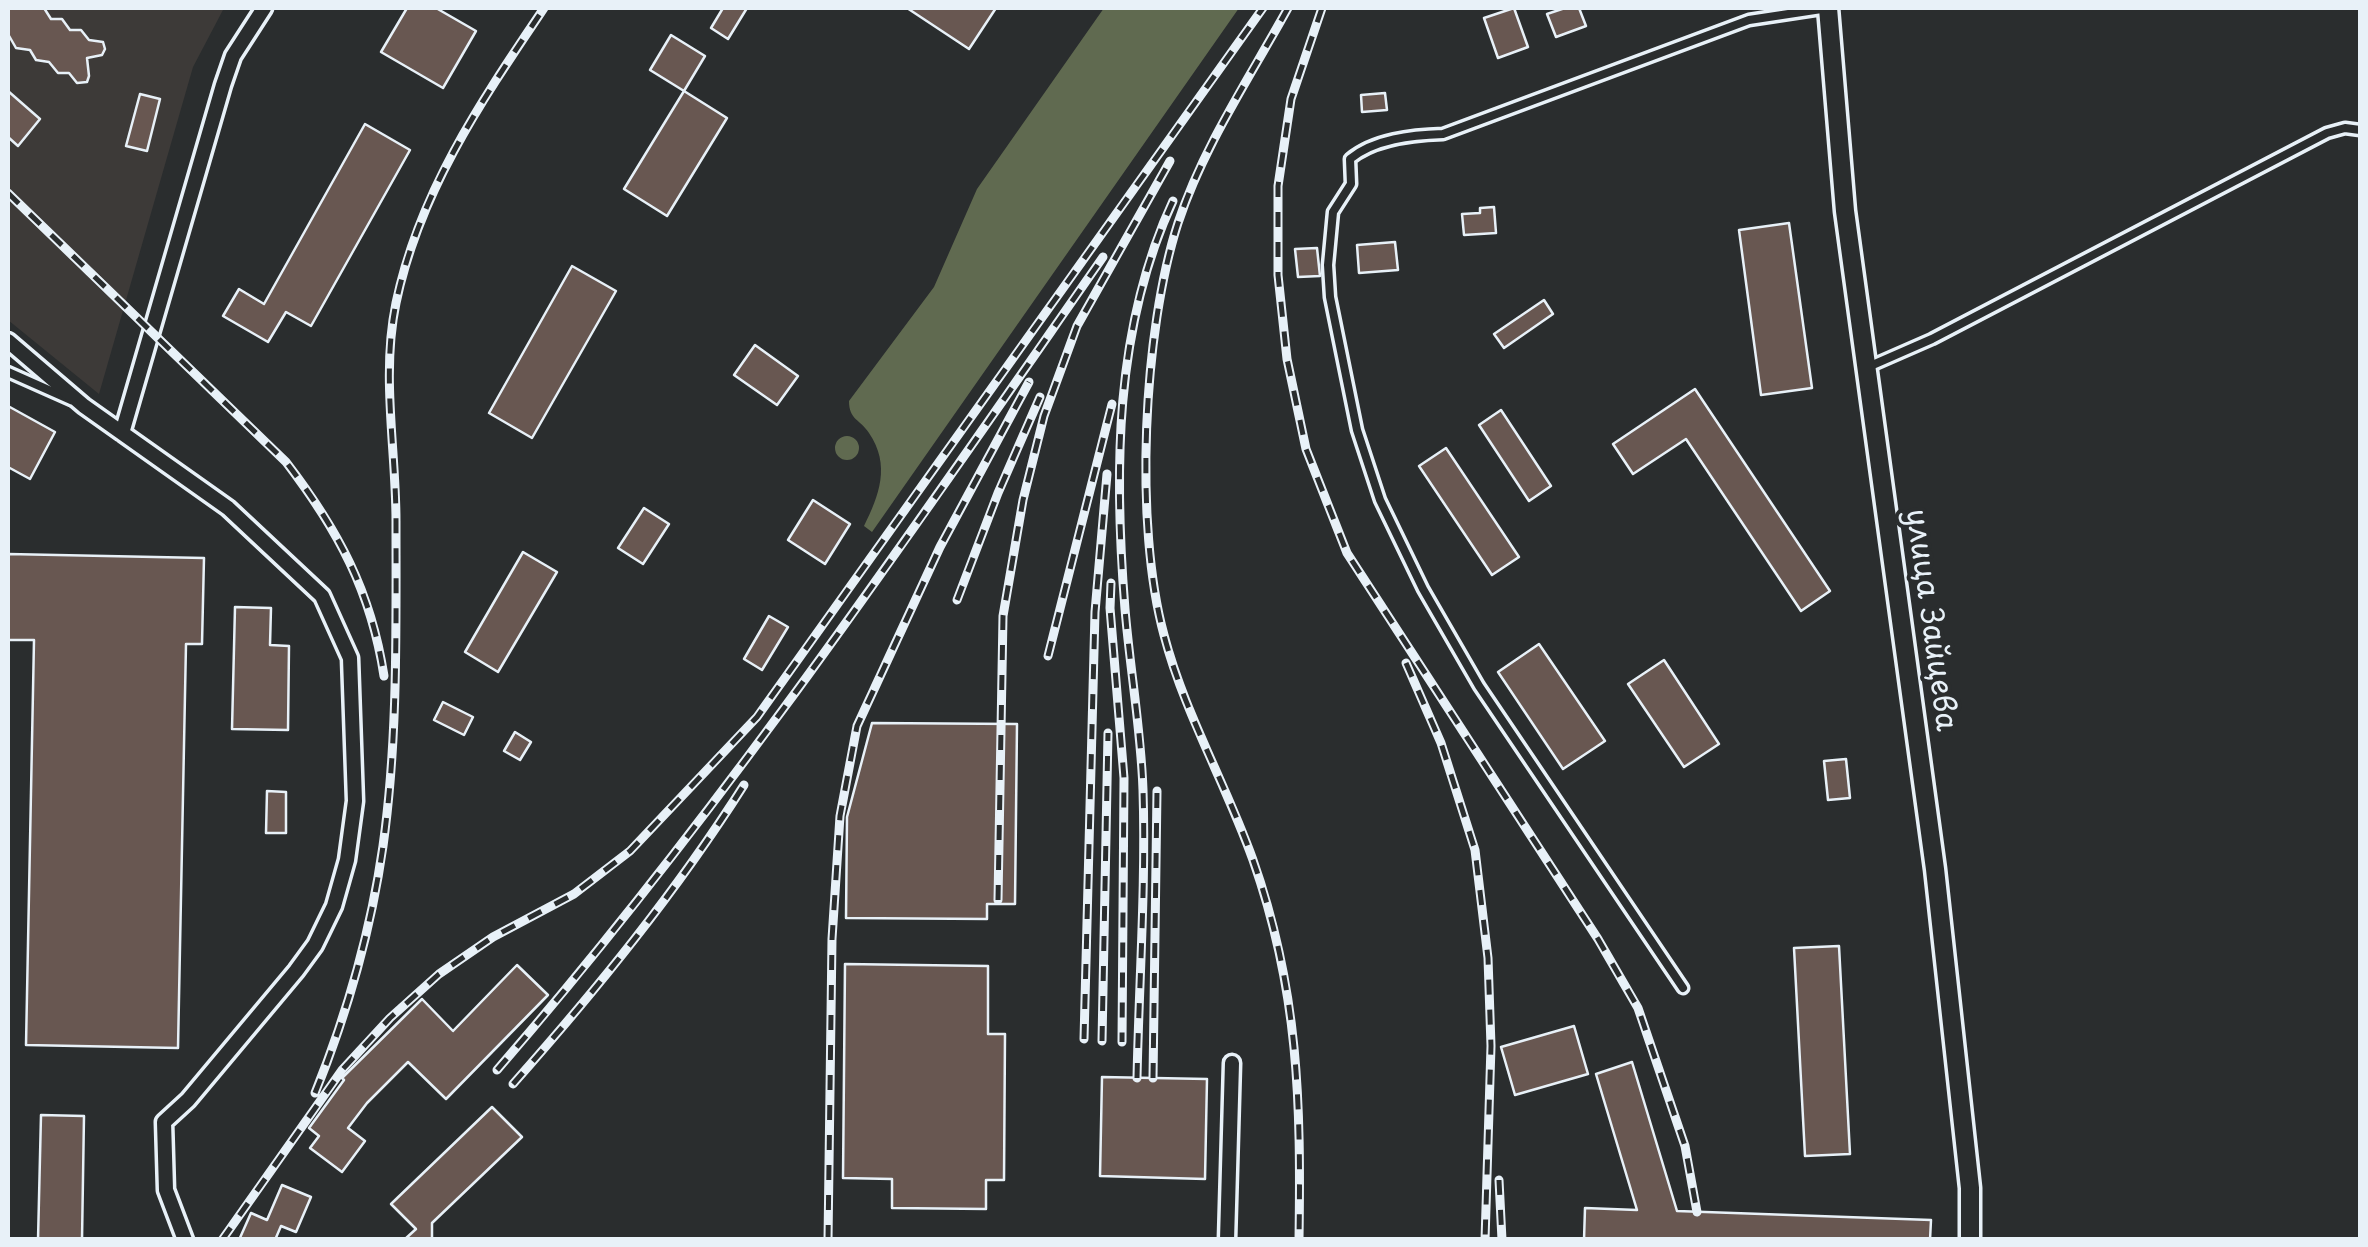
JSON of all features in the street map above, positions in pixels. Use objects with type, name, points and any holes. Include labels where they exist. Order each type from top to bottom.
[{"type":"street","points":[[122,432],[223,85],[234,56],[264,8]]},
{"type":"street","name":"улица Зайцева","points":[[1828,8],[1846,210],[1935,868],[1970,1188],[1970,1240]]},
{"type":"street","points":[[8,342],[84,406],[228,508],[322,596],[350,658],[354,801],[347,860],[334,906],[315,945],[296,971],[188,1100],[164,1122],[166,1190],[184,1240]]},
{"type":"street","points":[[1226,1240],[1232,1063]]},
{"type":"lane","points":[[1683,988],[1479,686],[1423,589],[1380,500],[1358,430],[1330,297],[1328,266],[1333,212],[1352,184],[1350,159],[1363,148],[1417,135],[1443,134],[1749,20],[1828,8]]},
{"type":"lane","points":[[1868,367],[1932,339],[2327,133],[2345,128],[2360,130]]},
{"type":"lane","points":[[8,372],[84,406]]},
{"type":"shaded area","points":[[8,8],[224,8],[193,67],[99,394],[8,320]]},
{"type":"green space","points":[[1104,8],[1239,8],[872,532],[864,526],[878,492],[880,457],[869,433],[851,412],[849,401],[934,287],[977,189]]},
{"type":"green space","points":[[847,436],[859,448],[847,460],[835,448]]},
{"type":"building","points":[[8,8],[44,8],[51,19],[62,19],[70,30],[81,30],[89,40],[103,42],[102,55],[87,58],[87,82],[77,83],[69,73],[58,73],[49,62],[36,60],[30,50],[16,48],[8,34]]},
{"type":"building","points":[[407,8],[436,8],[476,31],[443,88],[381,52]]},
{"type":"building","points":[[723,8],[747,8],[728,39],[711,28]]},
{"type":"building","points":[[907,8],[996,8],[969,49]]},
{"type":"building","points":[[1514,8],[1528,47],[1498,58],[1484,18]]},
{"type":"building","points":[[1579,8],[1586,26],[1556,37],[1547,14]]},
{"type":"building","points":[[671,35],[705,56],[684,91],[650,70]]},
{"type":"building","points":[[8,91],[40,119],[18,146],[8,137]]},
{"type":"building","points":[[684,91],[727,118],[667,216],[624,189]]},
{"type":"building","points":[[1385,93],[1387,110],[1362,112],[1361,95]]},
{"type":"building","points":[[140,94],[160,99],[147,151],[126,146]]},
{"type":"building","points":[[365,124],[410,150],[311,326],[286,312],[268,342],[223,316],[239,289],[264,304]]},
{"type":"building","points":[[1494,207],[1496,233],[1464,235],[1462,214]]},
{"type":"building","points":[[1789,223],[1812,388],[1761,395],[1739,230]]},
{"type":"building","points":[[1395,242],[1398,270],[1359,273],[1357,245]]},
{"type":"building","points":[[1317,248],[1320,276],[1298,277],[1295,249]]},
{"type":"building","points":[[572,266],[616,291],[532,438],[489,413]]},
{"type":"building","points":[[1544,300],[1553,314],[1504,348],[1494,334]]},
{"type":"building","points":[[755,345],[798,376],[777,405],[734,375]]},
{"type":"building","points":[[1695,389],[1830,591],[1801,611],[1686,439],[1633,474],[1613,444]]},
{"type":"building","points":[[8,406],[55,432],[30,479],[8,467]]},
{"type":"building","points":[[1501,410],[1551,486],[1529,501],[1479,425]]},
{"type":"building","points":[[1446,448],[1519,557],[1492,575],[1419,466]]},
{"type":"building","points":[[813,500],[850,524],[825,564],[788,540]]},
{"type":"building","points":[[644,508],[669,524],[643,564],[618,548]]},
{"type":"building","points":[[523,552],[557,572],[498,672],[465,652]]},
{"type":"building","points":[[8,554],[204,558],[202,644],[186,644],[178,1048],[26,1045],[34,640],[8,640]]},
{"type":"building","points":[[235,607],[271,608],[270,645],[289,646],[288,730],[232,729]]},
{"type":"building","points":[[769,616],[788,627],[762,670],[744,659]]},
{"type":"building","points":[[1539,644],[1605,741],[1563,769],[1498,672]]},
{"type":"building","points":[[1664,660],[1719,744],[1684,767],[1628,684]]},
{"type":"building","points":[[443,702],[473,717],[464,735],[434,720]]},
{"type":"building","points":[[872,723],[1017,724],[1015,904],[987,904],[987,919],[846,918],[847,817]]},
{"type":"building","points":[[515,732],[531,742],[520,760],[504,751]]},
{"type":"building","points":[[1846,759],[1850,798],[1828,800],[1824,761]]},
{"type":"building","points":[[267,791],[286,792],[286,833],[266,833]]},
{"type":"building","points":[[1839,946],[1850,1154],[1805,1156],[1794,948]]},
{"type":"building","points":[[845,964],[988,966],[988,1034],[1005,1034],[1004,1180],[986,1180],[986,1209],[892,1208],[892,1179],[843,1178]]},
{"type":"building","points":[[517,965],[548,995],[446,1099],[408,1062],[348,1128],[365,1141],[342,1172],[310,1148],[319,1136],[309,1128],[342,1078],[422,999],[453,1031]]},
{"type":"building","points":[[1574,1026],[1588,1074],[1515,1095],[1501,1047]]},
{"type":"building","points":[[1632,1062],[1677,1211],[1931,1220],[1930,1240],[1584,1240],[1585,1208],[1637,1210],[1596,1074]]},
{"type":"building","points":[[1102,1077],[1207,1079],[1205,1179],[1100,1176]]},
{"type":"building","points":[[492,1107],[522,1137],[432,1223],[432,1240],[404,1240],[416,1229],[391,1204]]},
{"type":"building","points":[[41,1115],[84,1116],[82,1240],[38,1240]]},
{"type":"building","points":[[282,1185],[311,1197],[296,1232],[281,1226],[275,1240],[239,1240],[251,1213],[267,1220]]},
{"type":"railway","points":[[315,1093],[365,940],[388,806],[396,602],[390,357],[396,303],[420,223],[455,148],[544,8]]},
{"type":"railway","points":[[222,1240],[342,1070],[390,1018],[439,974],[493,937],[574,894],[630,851],[757,717],[1263,8]]},
{"type":"railway","points":[[1288,8],[1214,140],[1178,223],[1166,267],[1150,372],[1146,485],[1155,590],[1172,664],[1253,860],[1280,955],[1294,1048],[1299,1240]]},
{"type":"railway","points":[[1322,8],[1291,99],[1278,186],[1278,275],[1287,359],[1306,449],[1347,553],[1598,939],[1638,1008],[1685,1146],[1697,1212]]},
{"type":"railway","points":[[998,900],[1003,616],[1023,500],[1044,416],[1077,326],[1170,161]]},
{"type":"railway","points":[[8,193],[286,462],[350,563],[371,616],[384,676]]},
{"type":"railway","points":[[1137,1078],[1143,790],[1121,558],[1120,454],[1129,350],[1139,299],[1173,201]]},
{"type":"railway","points":[[497,1070],[579,973],[735,774],[885,569],[1103,257]]},
{"type":"railway","points":[[828,1240],[832,939],[840,816],[857,726],[940,547],[1029,382]]},
{"type":"railway","points":[[957,600],[1040,397]]},
{"type":"railway","points":[[1048,656],[1112,404]]},
{"type":"railway","points":[[1084,1039],[1095,612],[1107,474]]},
{"type":"railway","points":[[1111,583],[1124,778],[1122,1042]]},
{"type":"railway","points":[[1406,663],[1441,743],[1475,850],[1488,958],[1491,1046],[1485,1240]]},
{"type":"railway","points":[[1102,1041],[1108,733]]},
{"type":"railway","points":[[513,1084],[634,939],[744,785]]},
{"type":"railway","points":[[1153,1078],[1157,791]]},
{"type":"railway","points":[[1499,1180],[1502,1240]]}]
